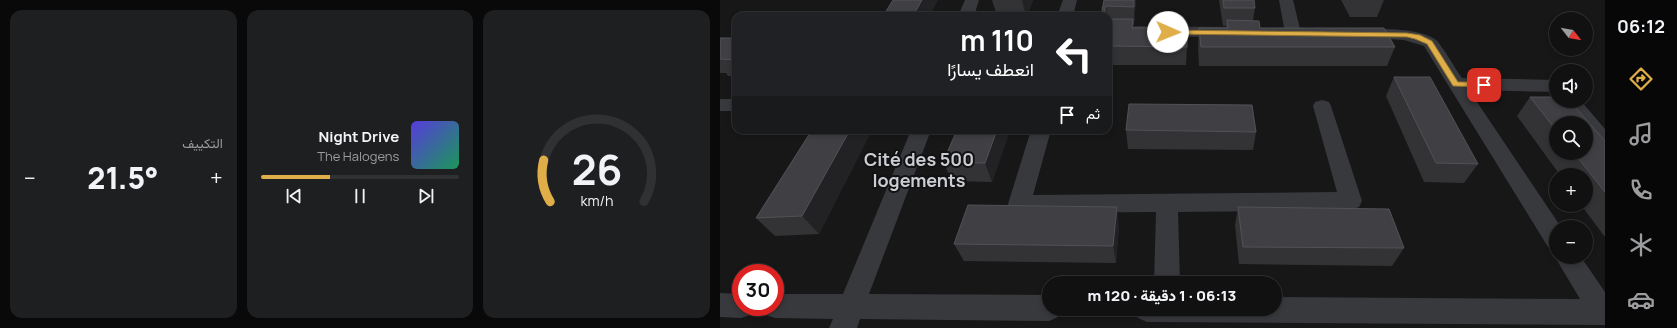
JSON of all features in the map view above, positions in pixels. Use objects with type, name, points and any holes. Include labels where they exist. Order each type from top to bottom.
[{"type":"street","points":[[968,12],[972,0]]},
{"type":"street","points":[[1067,12],[1070,0]]},
{"type":"street","points":[[1286,0],[1293,33]]},
{"type":"street","points":[[1112,31],[1246,33]]},
{"type":"street","points":[[1345,34],[1396,34],[1417,37],[1430,43],[1549,229]]},
{"type":"street","points":[[1456,84],[1549,86]]},
{"type":"street","points":[[720,105],[732,105]]},
{"type":"street","points":[[1040,134],[1019,204],[1351,201],[1322,106]]},
{"type":"street","points":[[1576,108],[1605,143]]},
{"type":"street","points":[[848,317],[919,134]]},
{"type":"street","points":[[1167,203],[1167,276]]},
{"type":"street","points":[[1282,314],[1422,319],[1567,320],[1604,312],[1572,264]]},
{"type":"street","points":[[720,306],[732,306]]},
{"type":"street","points":[[784,307],[848,317],[1042,308]]},
{"type":"building","points":[[893,0],[922,0],[915,12],[886,12]]},
{"type":"building","points":[[1104,0],[1134,0],[1134,7],[1106,6],[1105,12],[1102,12]]},
{"type":"building","points":[[1223,0],[1254,0],[1255,8],[1224,8]]},
{"type":"building","points":[[1112,19],[1133,19],[1132,28],[1187,28],[1187,47],[1112,46]]},
{"type":"building","points":[[1227,20],[1259,21],[1260,28],[1384,28],[1395,47],[1201,47],[1199,28],[1228,28]]},
{"type":"building","points":[[732,37],[732,60],[720,59],[720,38]]},
{"type":"building","points":[[1394,77],[1430,77],[1478,164],[1436,163]]},
{"type":"building","points":[[1530,97],[1549,97],[1549,108],[1576,108],[1583,116],[1549,116],[1549,121]]},
{"type":"building","points":[[1129,104],[1252,105],[1256,132],[1126,130]]},
{"type":"building","points":[[1593,127],[1605,141],[1605,192],[1593,177],[1593,168],[1586,168],[1580,160],[1593,160]]},
{"type":"building","points":[[809,134],[848,134],[802,216],[756,218]]},
{"type":"building","points":[[955,134],[996,134],[985,163],[943,162]]},
{"type":"building","points":[[968,205],[1117,207],[1113,246],[954,244]]},
{"type":"building","points":[[1238,207],[1389,209],[1404,248],[1243,247]]},
{"type":"district","name":"Cité des 500 logements","points":[[919,170]]},
{"type":"route","points":[[1168,32],[1407,35],[1417,37],[1430,43],[1456,84],[1484,85]]}]
